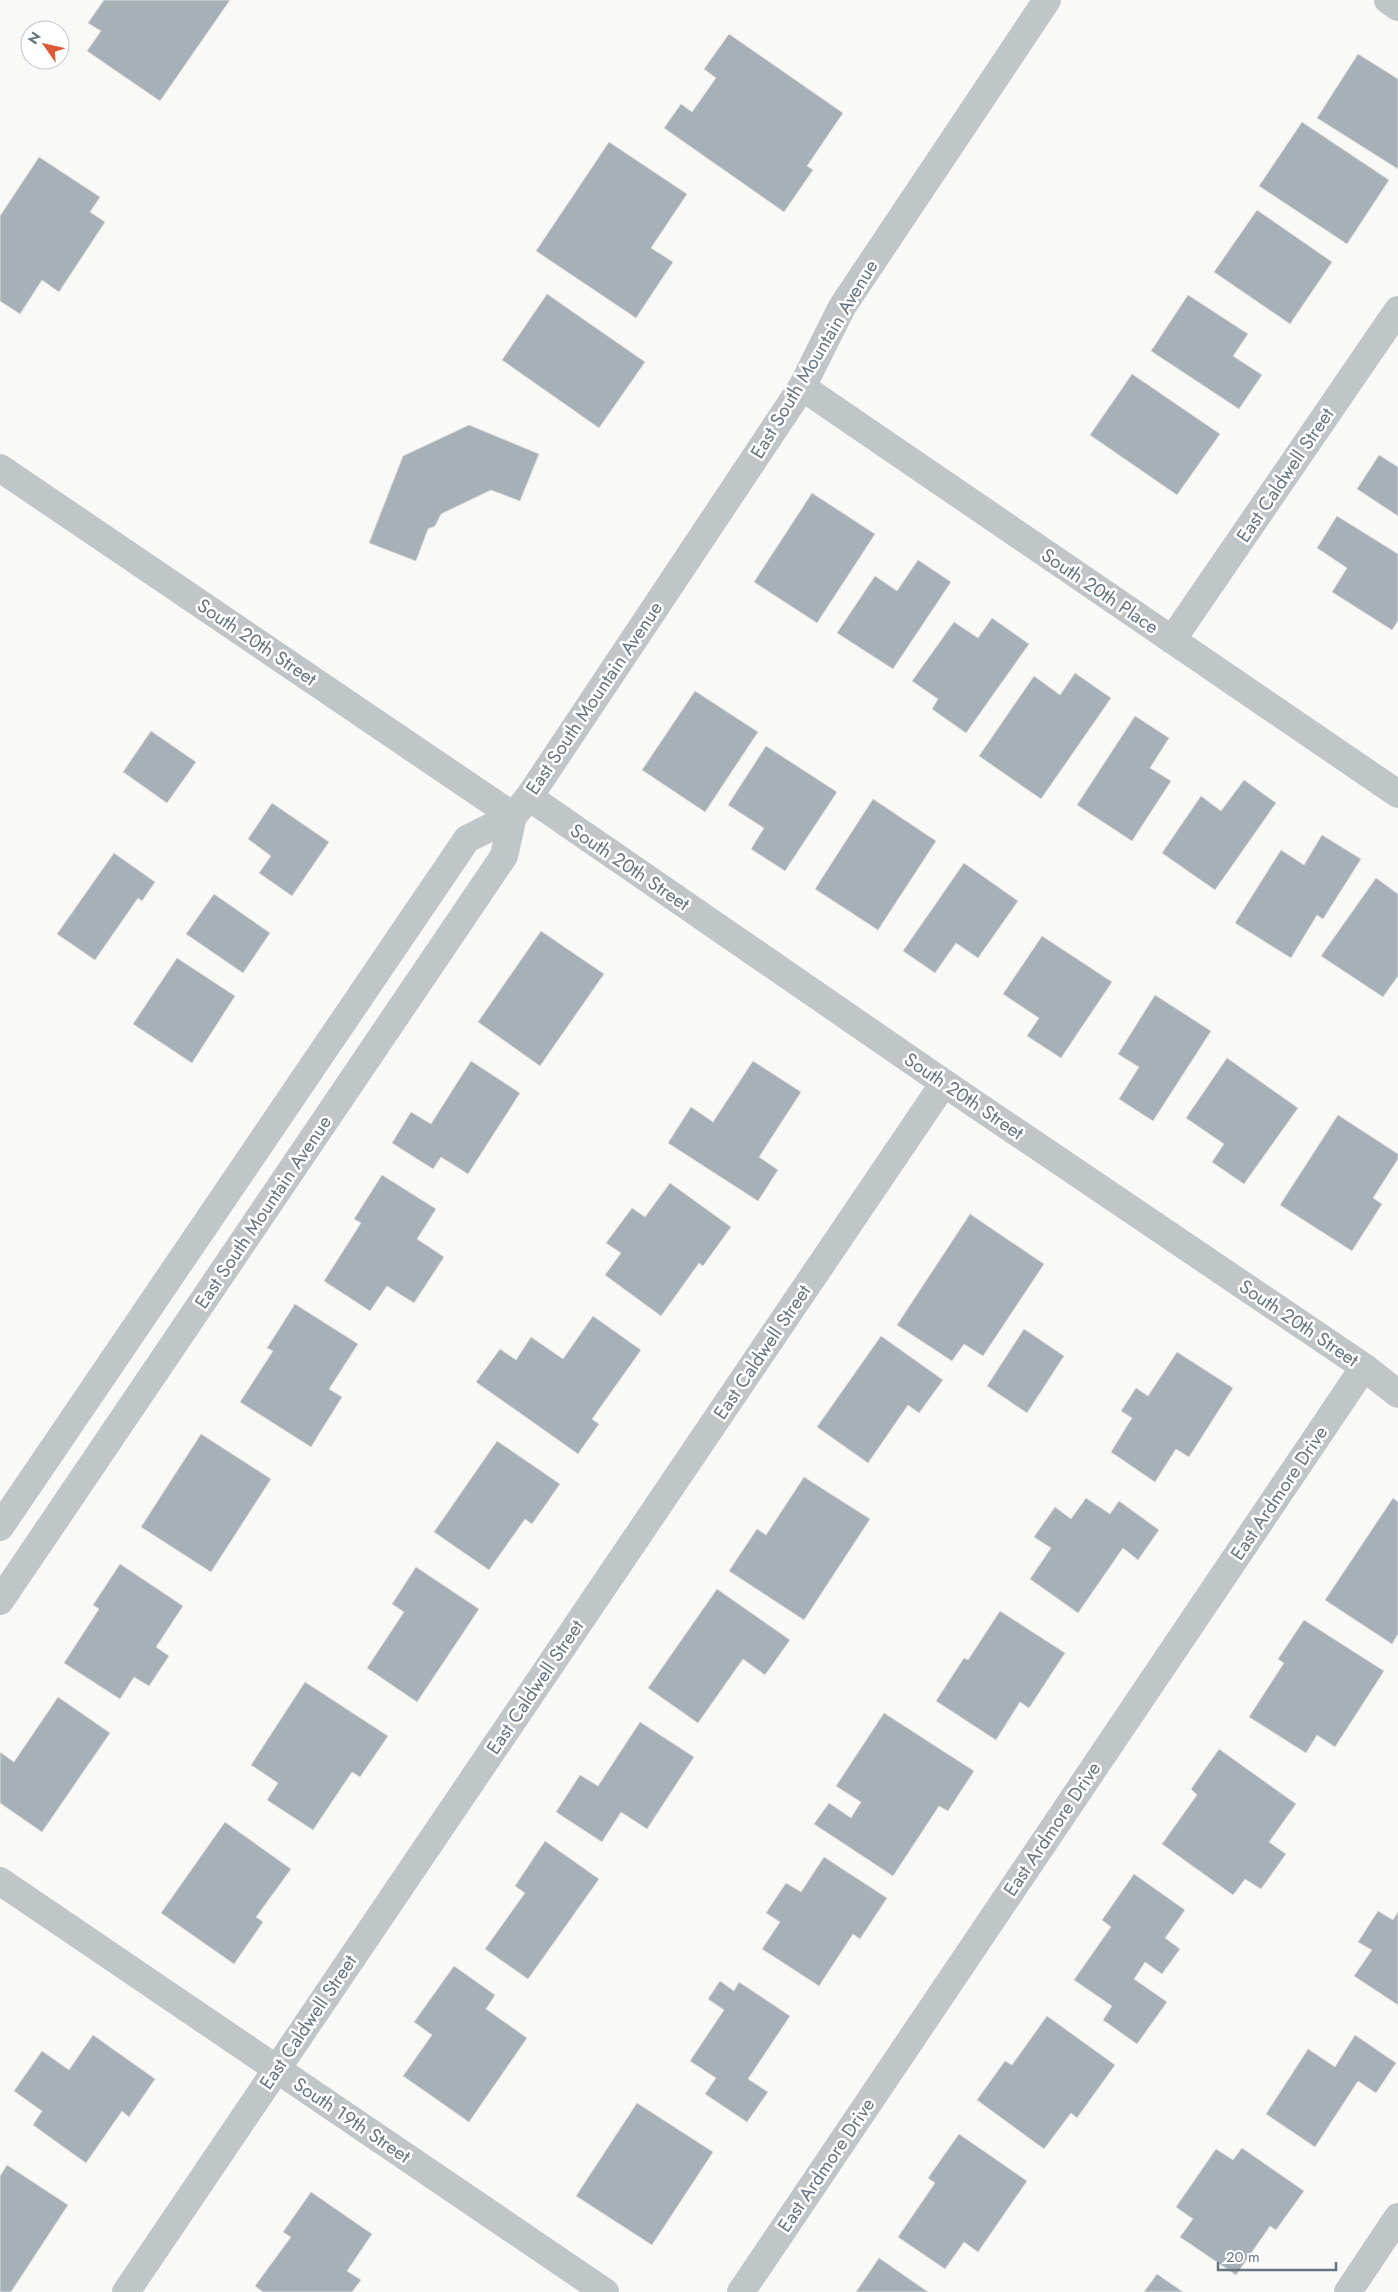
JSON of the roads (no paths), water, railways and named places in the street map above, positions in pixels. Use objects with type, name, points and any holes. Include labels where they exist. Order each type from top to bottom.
[{"type":"street","name":"East South Mountain Avenue","points":[[0,1602],[504,856],[521,807],[802,387],[842,307],[1047,0]]},
{"type":"street","points":[[1388,0],[1398,7]]},
{"type":"street","name":"East Caldwell Street","points":[[1172,640],[1398,310]]},
{"type":"street","name":"South 20th Place","points":[[802,387],[1398,794]]},
{"type":"street","name":"South 20th Street","points":[[0,468],[944,1083],[1364,1367],[1398,1394]]},
{"type":"street","name":"East South Mountain Avenue","points":[[0,1528],[467,839],[521,807]]},
{"type":"street","name":"East Caldwell Street","points":[[126,2292],[944,1083]]},
{"type":"street","name":"East Ardmore Drive","points":[[741,2292],[1364,1367]]},
{"type":"street","name":"South 19th Street","points":[[0,1881],[605,2292]]},
{"type":"street","points":[[1348,2292],[1398,2217]]}]
